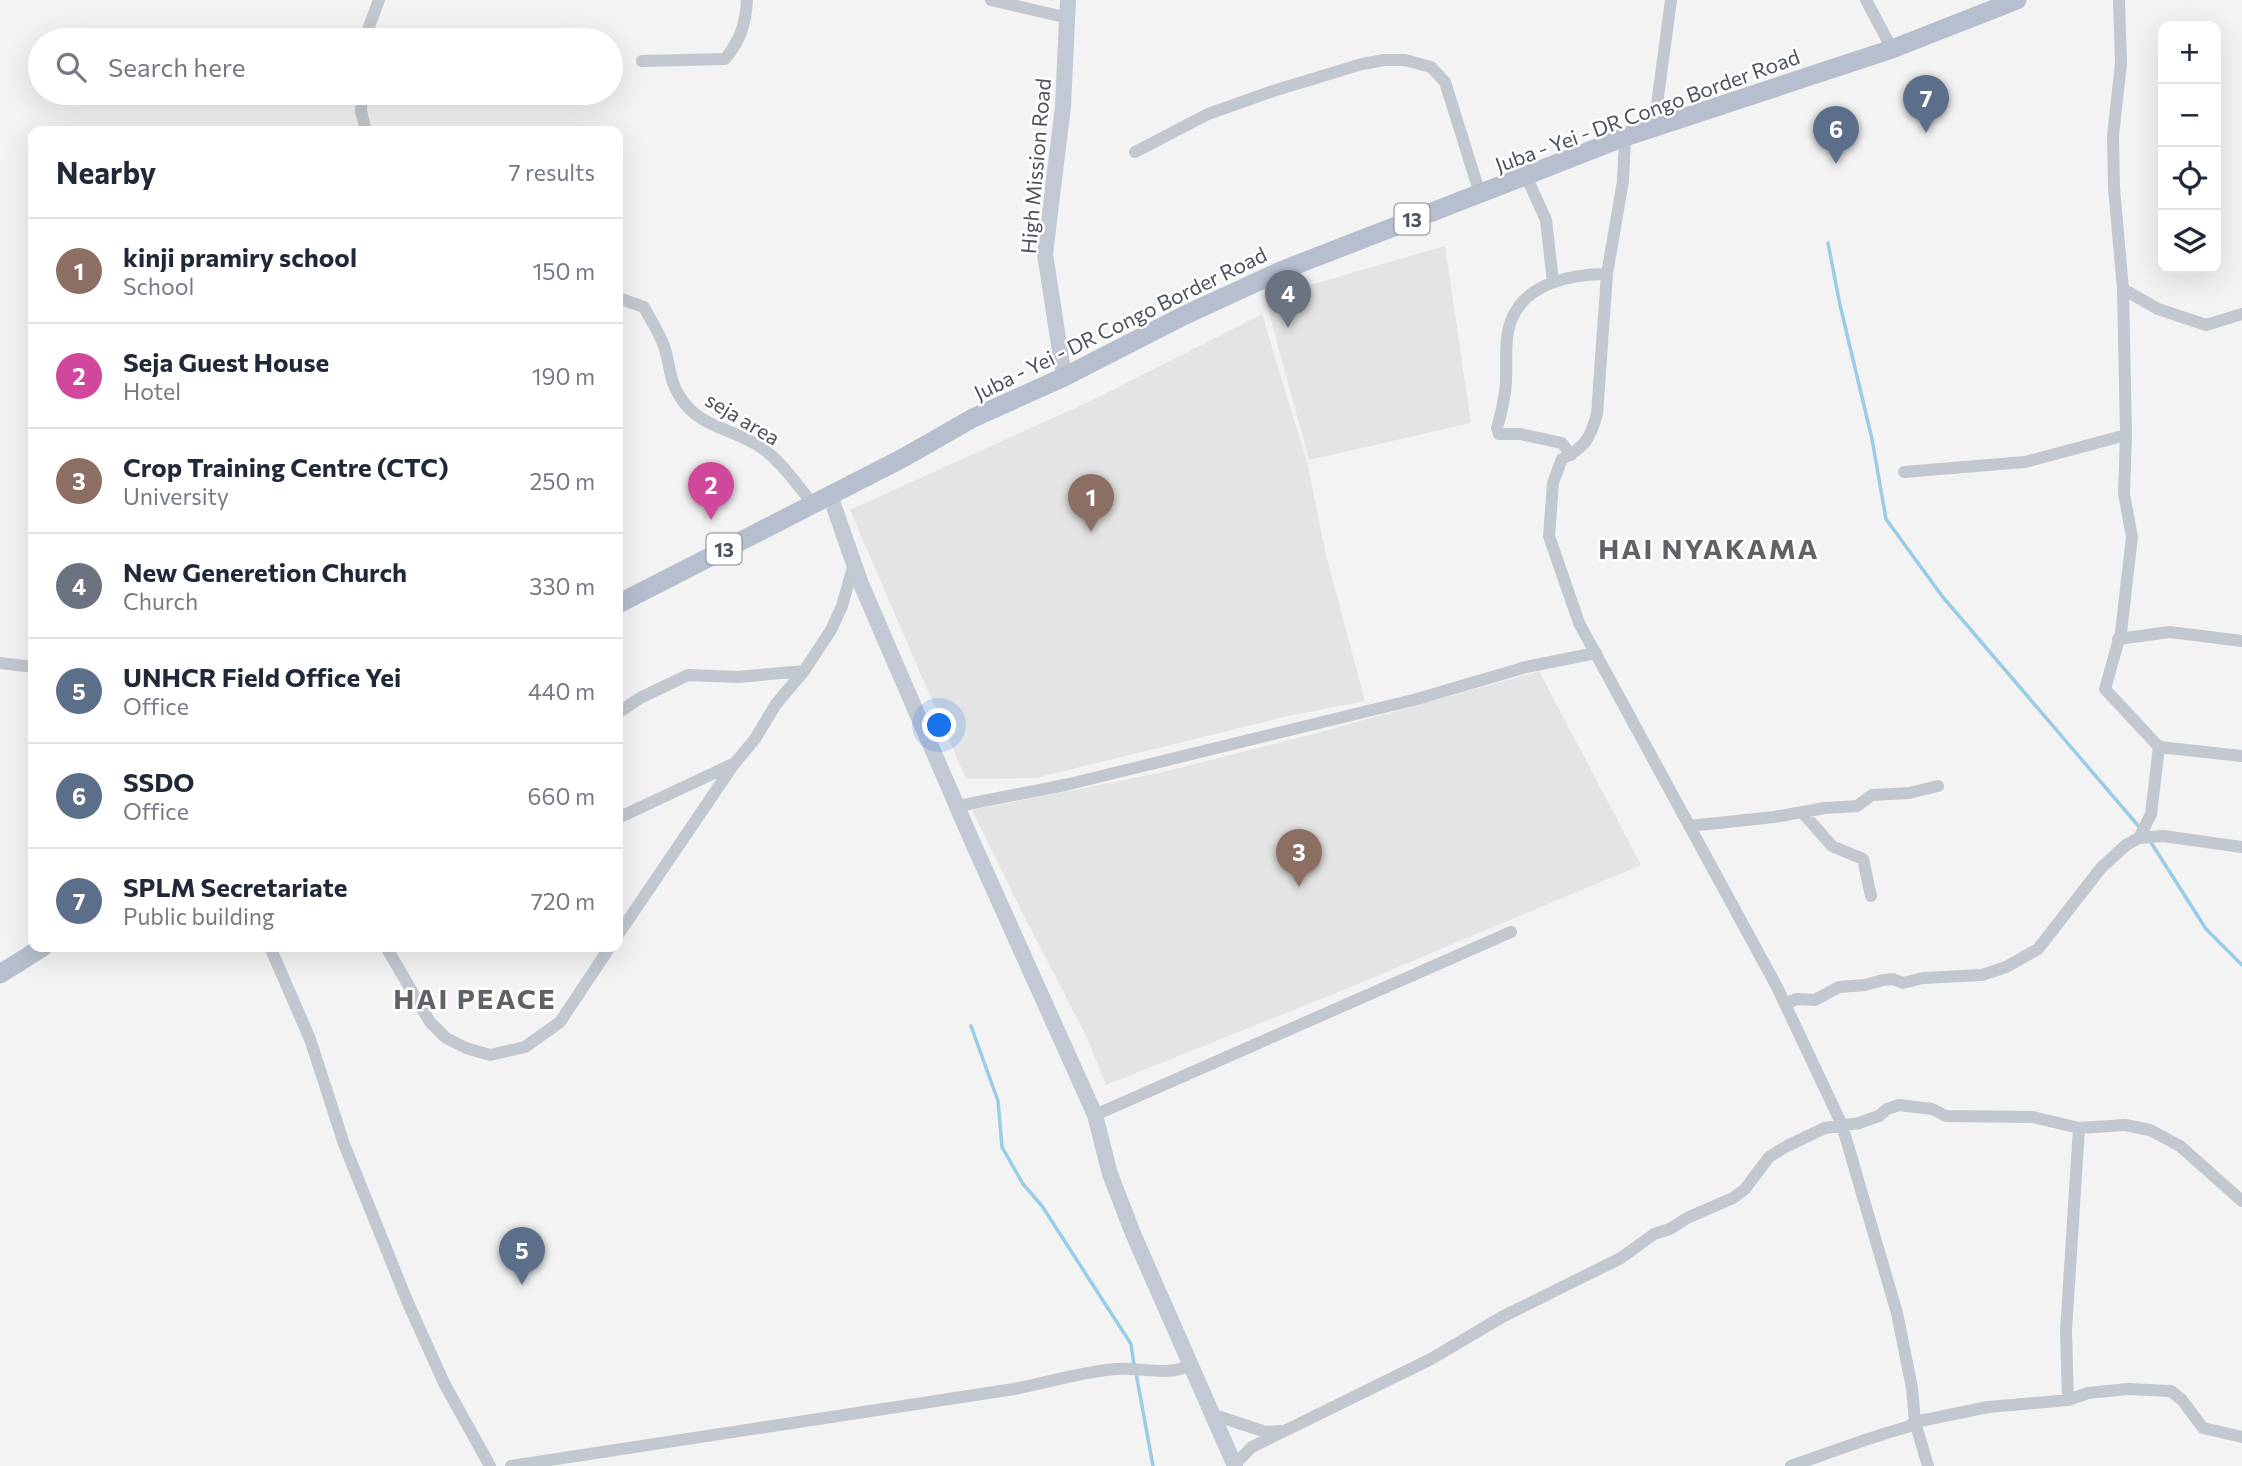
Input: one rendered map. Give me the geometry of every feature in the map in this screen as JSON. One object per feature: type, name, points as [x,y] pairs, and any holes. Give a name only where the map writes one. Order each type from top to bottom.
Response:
[{"type":"main road","name":"Juba - Yei - DR Congo Border Road","points":[[623,601],[903,458],[973,418],[1283,270],[1625,137],[1892,49],[2016,0]]},
{"type":"main road","points":[[0,974],[35,952]]},
{"type":"street","points":[[368,28],[379,0]]},
{"type":"street","points":[[642,61],[725,59],[737,45],[746,18],[747,0]]},
{"type":"street","points":[[991,0],[1068,18]]},
{"type":"street","name":"High Mission Road","points":[[1063,377],[1045,254],[1063,106],[1068,0]]},
{"type":"street","points":[[1654,127],[1671,0]]},
{"type":"street","points":[[1866,0],[1892,49]]},
{"type":"street","points":[[2119,0],[2122,63],[2113,136],[2114,188],[2123,289],[2126,435],[2124,494],[2132,537],[2121,632],[2105,689],[2159,747],[2242,756]]},
{"type":"street","points":[[1135,152],[1208,114],[1273,91],[1362,64],[1405,60],[1431,67],[1445,82],[1480,194]]},
{"type":"street","points":[[361,105],[365,126]]},
{"type":"street","points":[[1625,137],[1622,181],[1606,274],[1597,414],[1592,432],[1580,450],[1562,459],[1553,483],[1549,536],[1579,623],[1785,1005],[1842,1125],[1897,1313],[1912,1388],[1915,1422],[1928,1466]]},
{"type":"street","points":[[1526,176],[1546,220],[1553,282]]},
{"type":"street","points":[[1571,455],[1562,443],[1499,434],[1497,428],[1507,383],[1510,323],[1526,299],[1553,282],[1570,276],[1606,274]]},
{"type":"street","points":[[2123,289],[2158,309],[2206,325],[2242,314]]},
{"type":"street","name":"seja area","points":[[623,300],[644,307],[664,346],[667,368],[680,397],[692,411],[710,426],[762,447],[822,500]]},
{"type":"street","points":[[1904,472],[2025,462],[2126,435]]},
{"type":"street","points":[[822,500],[854,563],[1095,1115],[1110,1174],[1134,1236],[1235,1466],[1252,1447],[1431,1359],[1502,1317],[1616,1261],[1654,1234],[1733,1198],[1745,1189],[1769,1157],[1787,1146],[1825,1128],[1879,1116],[1887,1109],[1899,1105],[1932,1109],[1946,1116],[2033,1117],[2079,1128],[2125,1125],[2150,1130],[2180,1146],[2242,1201]]},
{"type":"street","points":[[623,928],[734,764],[755,739],[776,704],[804,670],[831,630],[842,606],[854,563]]},
{"type":"street","points":[[2118,639],[2170,632],[2242,640]]},
{"type":"street","points":[[958,806],[1075,782],[1417,699],[1526,667],[1596,653]]},
{"type":"street","points":[[0,663],[28,666]]},
{"type":"street","points":[[623,710],[640,698],[688,676],[738,677],[804,670]]},
{"type":"street","points":[[2139,838],[2151,814],[2159,747]]},
{"type":"street","points":[[623,816],[734,764]]},
{"type":"street","points":[[1689,826],[1857,806],[1872,795],[1909,793],[1938,786]]},
{"type":"street","points":[[1802,812],[1832,846],[1863,859],[1871,896]]},
{"type":"street","points":[[1785,1005],[1796,999],[1815,1000],[1839,987],[1893,979],[1903,983],[1923,978],[1982,975],[2006,967],[2038,949],[2101,868],[2126,845],[2139,838],[2163,836],[2242,847]]},
{"type":"street","points":[[1095,1115],[1511,932]]},
{"type":"street","points":[[272,952],[306,1028],[344,1144],[408,1303],[444,1383],[490,1466]]},
{"type":"street","points":[[389,952],[430,1021],[446,1038],[466,1048],[490,1055],[525,1047],[560,1022],[607,952]]},
{"type":"street","points":[[2068,1400],[2066,1331],[2079,1128]]},
{"type":"street","points":[[511,1466],[1014,1389],[1078,1374],[1120,1369],[1179,1371],[1191,1365]]},
{"type":"street","points":[[1791,1466],[1915,1422],[1988,1407],[2068,1400],[2088,1393],[2128,1389],[2171,1391],[2182,1400],[2203,1428],[2242,1437]]},
{"type":"street","points":[[1211,1414],[1266,1432],[1286,1430]]},
{"type":"shaded area","points":[[1445,246],[1471,423],[1309,460],[1265,298]]},
{"type":"shaded area","points":[[1262,314],[1308,466],[1326,555],[1365,701],[1288,716],[1036,778],[966,779],[850,510],[1097,398]]},
{"type":"shaded area","points":[[1539,671],[1641,865],[1341,991],[1106,1085],[1088,1040],[972,810],[1159,773],[1321,732]]},
{"type":"waterway","points":[[1828,243],[1872,439],[1886,519],[1942,596],[2141,829]]},
{"type":"waterway","points":[[2150,841],[2206,929],[2242,965]]},
{"type":"waterway","points":[[971,1026],[998,1101],[1002,1147],[1023,1184],[1042,1206],[1131,1344],[1134,1365]]},
{"type":"waterway","points":[[1136,1373],[1153,1466]]},
{"type":"place","name":"SPLM Secretariate","points":[[1926,133]]},
{"type":"place","name":"SSDO","points":[[1836,164]]},
{"type":"place","name":"New Generetion Church","points":[[1288,328]]},
{"type":"place","name":"Seja Guest House","points":[[711,520]]},
{"type":"place","name":"kinji pramiry school","points":[[1091,532]]},
{"type":"place","name":"Crop Training Centre (CTC)","points":[[1299,887]]},
{"type":"place","name":"UNHCR Field Office Yei","points":[[522,1285]]},
{"type":"district","name":"HAI NYAKAMA","points":[[1709,548]]},
{"type":"district","name":"HAI PEACE","points":[[475,998]]}]
